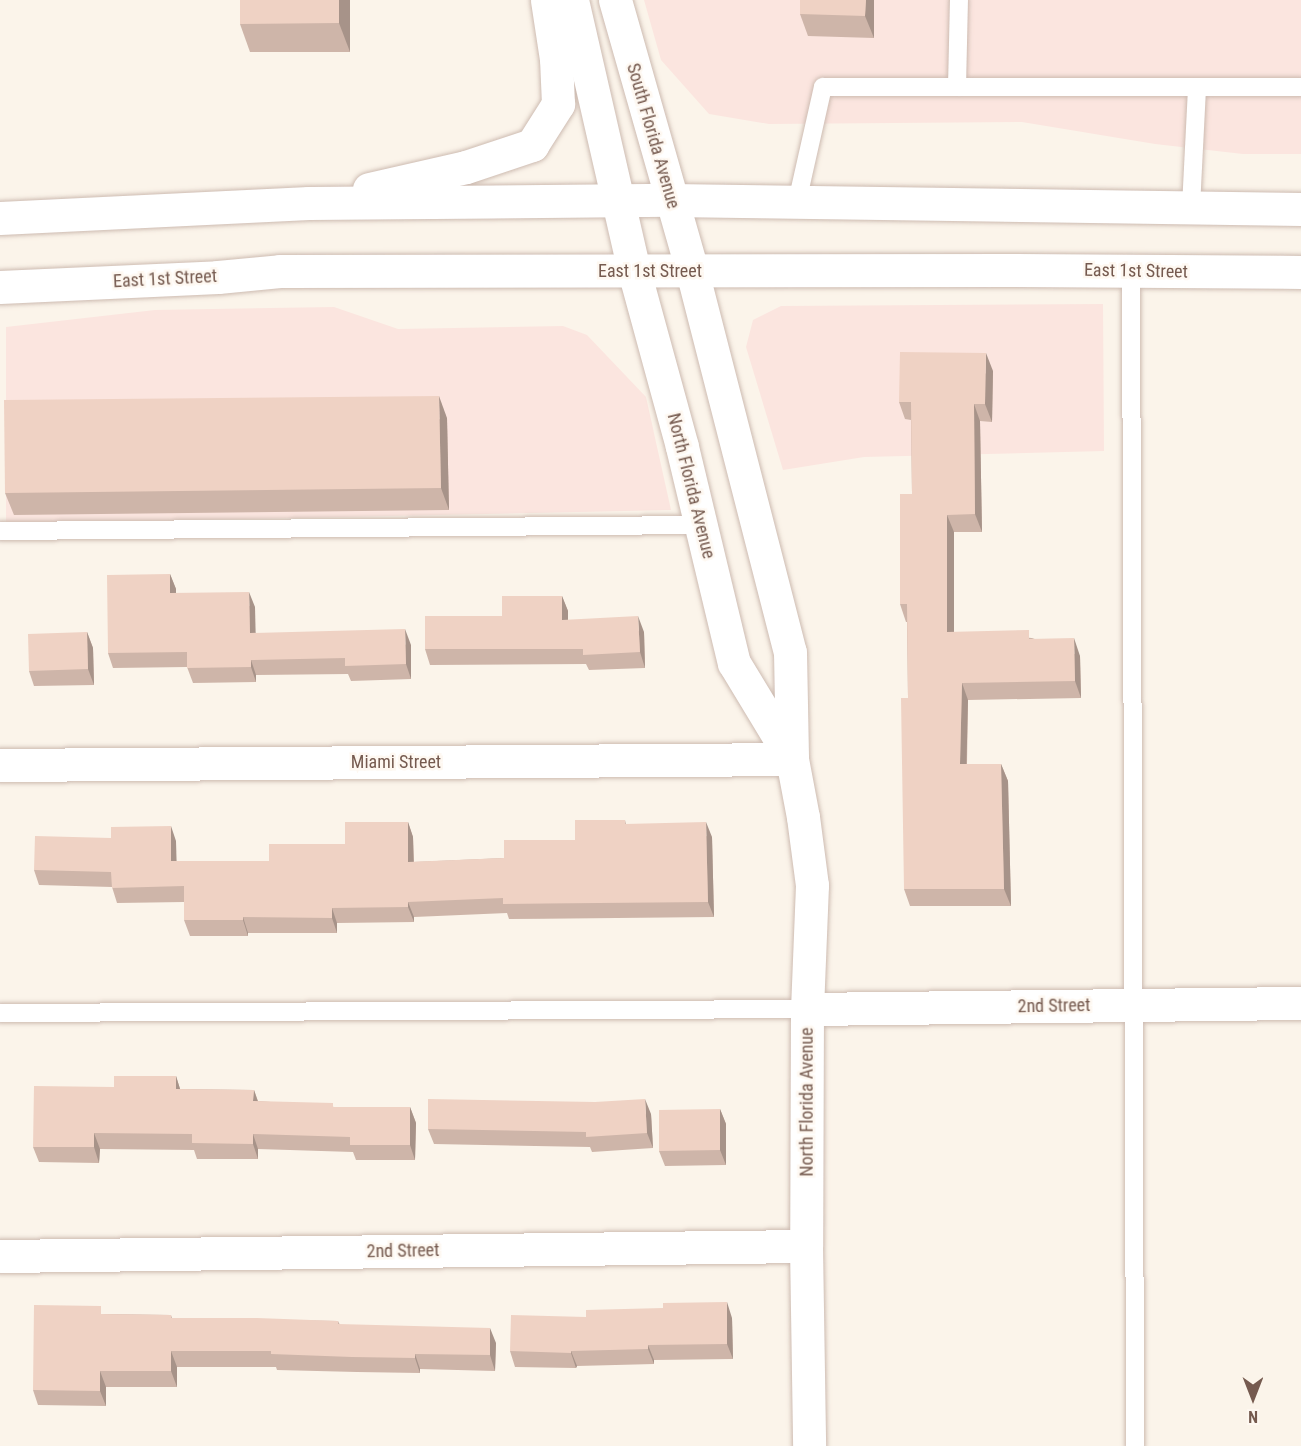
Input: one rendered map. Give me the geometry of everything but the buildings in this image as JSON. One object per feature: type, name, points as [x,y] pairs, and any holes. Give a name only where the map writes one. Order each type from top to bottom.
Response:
[{"type":"main road","points":[[309,203],[466,167],[532,145],[558,104],[556,59],[547,0]]},
{"type":"main road","points":[[572,0],[617,201]]},
{"type":"main road","name":"South Florida Avenue","points":[[615,0],[692,271]]},
{"type":"main road","points":[[0,218],[309,203],[670,200],[1301,209]]},
{"type":"main road","name":"North Florida Avenue","points":[[617,201],[734,663],[792,759]]},
{"type":"main road","name":"East 1st Street","points":[[0,287],[218,277],[280,271],[1301,272]]},
{"type":"main road","name":"North Florida Avenue","points":[[692,271],[790,651],[792,759],[812,885],[807,1009],[806,1246],[809,1446]]},
{"type":"main road","name":"Miami Street","points":[[0,765],[792,759]]},
{"type":"main road","name":"2nd Street","points":[[807,1009],[1301,1004]]},
{"type":"main road","name":"2nd Street","points":[[0,1256],[806,1246]]},
{"type":"lane","points":[[957,87],[959,0]]},
{"type":"lane","points":[[797,202],[823,87],[1301,87]]},
{"type":"lane","points":[[1191,207],[1197,87]]},
{"type":"lane","points":[[1131,271],[1134,1446]]},
{"type":"lane","points":[[0,531],[700,525]]},
{"type":"lane","points":[[0,1013],[807,1009]]},
{"type":"shaded area","points":[[644,0],[1301,0],[1301,154],[1243,154],[1155,144],[1022,122],[769,124],[709,114],[661,60]]},
{"type":"shaded area","points":[[1103,304],[1104,451],[864,457],[783,470],[746,347],[753,320],[781,306]]},
{"type":"shaded area","points":[[334,307],[398,329],[563,326],[587,335],[646,397],[671,510],[6,524],[6,327],[155,310]]}]
